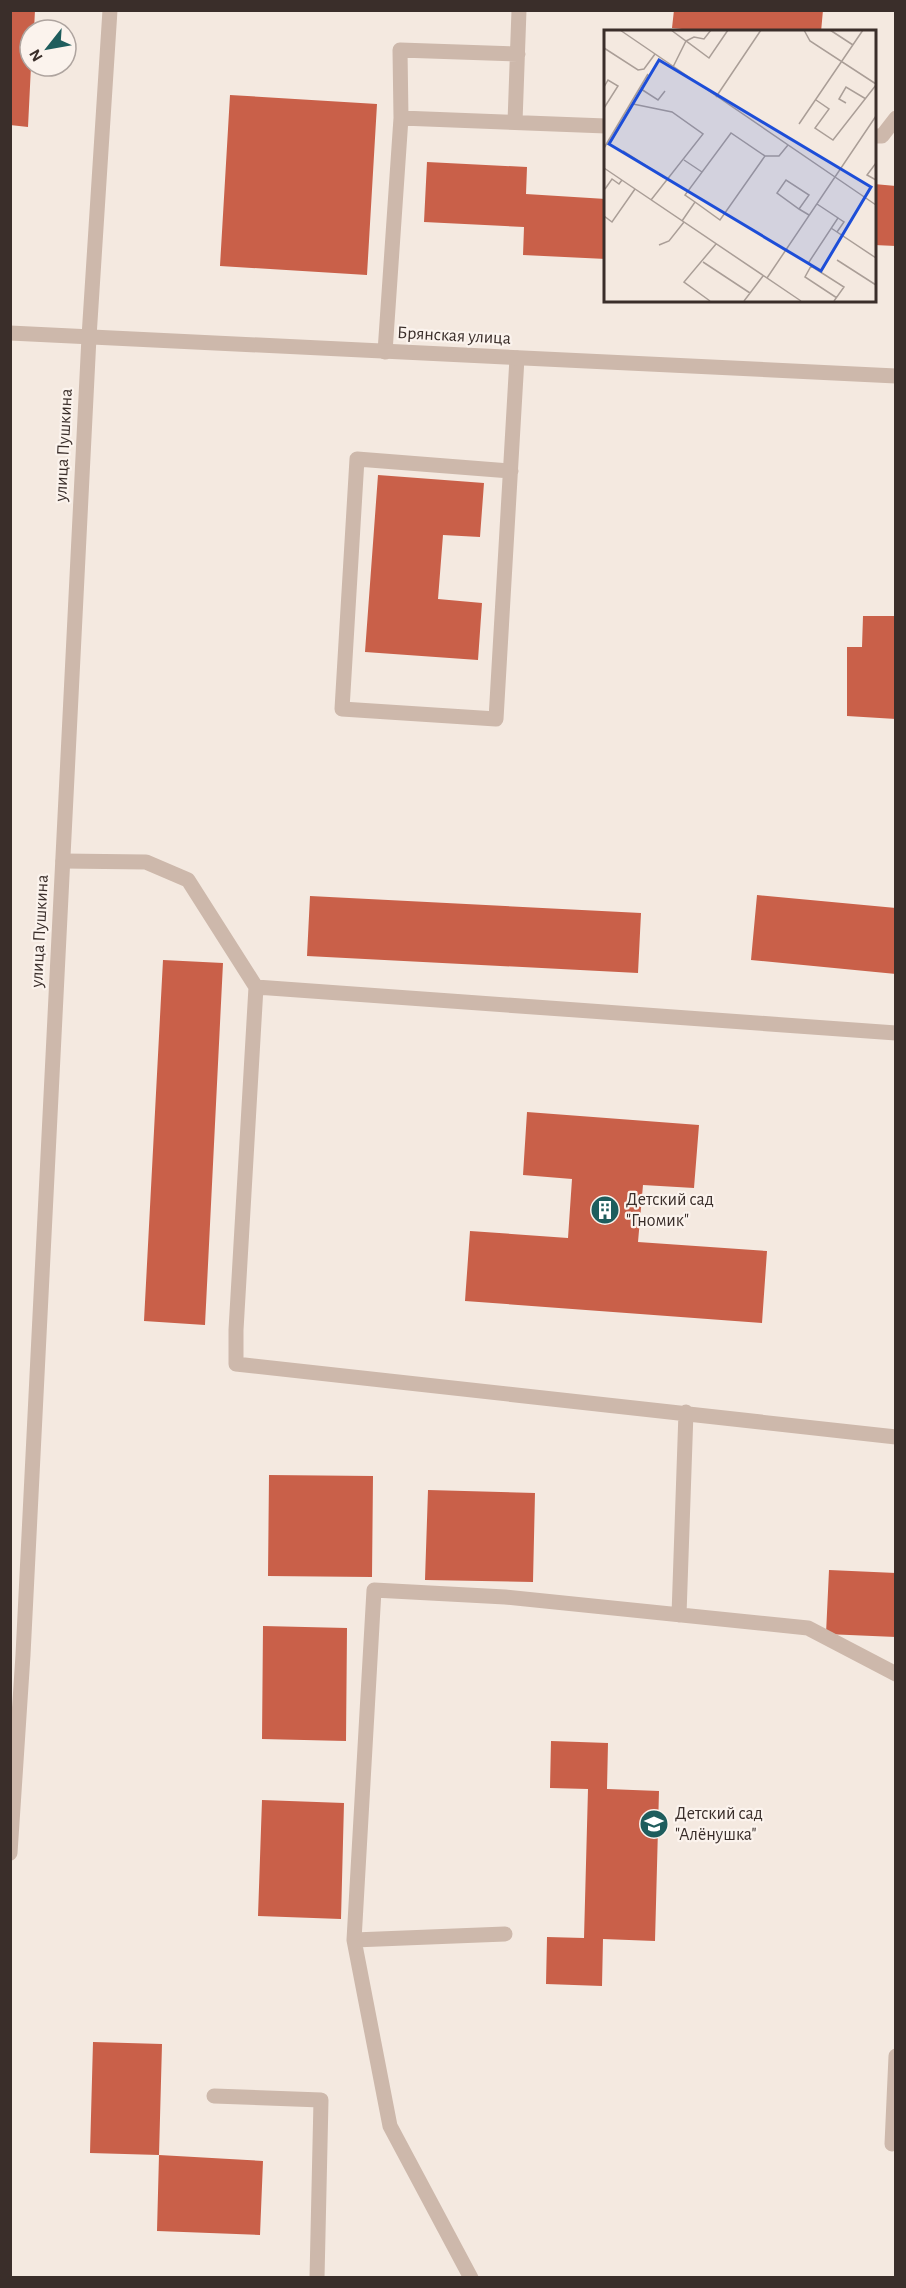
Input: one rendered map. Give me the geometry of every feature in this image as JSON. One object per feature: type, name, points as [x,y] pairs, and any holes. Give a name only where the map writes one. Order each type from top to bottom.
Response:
[{"type":"street","name":"улица Пушкина","points":[[10,1853],[17,1655],[63,861],[89,337],[110,10]]},
{"type":"street","points":[[515,122],[519,10]]},
{"type":"street","points":[[385,352],[401,118],[400,50],[518,54]]},
{"type":"street","points":[[401,118],[604,126]]},
{"type":"street","points":[[876,136],[882,136],[896,118]]},
{"type":"street","name":"Брянская улица","points":[[10,333],[896,376]]},
{"type":"street","points":[[511,471],[357,459],[342,709],[496,719],[511,471],[517,358]]},
{"type":"street","points":[[63,861],[146,862],[188,880],[256,987],[236,1330],[236,1364],[896,1437]]},
{"type":"street","points":[[256,987],[896,1033]]},
{"type":"street","points":[[679,1615],[686,1412]]},
{"type":"street","points":[[471,2277],[390,2126],[354,1940],[374,1590],[505,1597],[808,1628],[896,1674]]},
{"type":"street","points":[[354,1940],[505,1934]]},
{"type":"street","points":[[892,2144],[896,2055]]},
{"type":"street","points":[[214,2096],[321,2100],[317,2277]]},
{"type":"building","points":[[10,10],[35,10],[35,18],[18,18],[18,78],[30,78],[28,127],[10,125]]},
{"type":"building","points":[[674,10],[823,10],[821,30],[672,28]]},
{"type":"building","points":[[230,95],[377,104],[367,275],[220,266]]},
{"type":"building","points":[[427,162],[527,167],[526,194],[604,199],[604,259],[523,255],[524,227],[424,222]]},
{"type":"building","points":[[876,184],[896,186],[896,246],[876,245]]},
{"type":"building","points":[[378,475],[484,483],[480,537],[443,535],[438,599],[482,603],[478,660],[365,652]]},
{"type":"building","points":[[863,616],[896,616],[896,719],[847,716],[847,647],[862,647]]},
{"type":"building","points":[[757,895],[896,908],[896,974],[751,960]]},
{"type":"building","points":[[310,896],[641,913],[638,973],[307,956]]},
{"type":"building","points":[[163,960],[223,963],[205,1325],[144,1321]]},
{"type":"building","name":"Детский сад \"Гномик\"","points":[[527,1112],[699,1125],[694,1188],[643,1185],[638,1242],[767,1251],[762,1323],[465,1301],[470,1231],[568,1238],[572,1179],[523,1175]]},
{"type":"building","points":[[269,1475],[373,1476],[372,1577],[268,1576]]},
{"type":"building","points":[[428,1490],[535,1493],[533,1582],[425,1580]]},
{"type":"building","points":[[829,1570],[896,1573],[896,1637],[826,1634]]},
{"type":"building","points":[[263,1626],[347,1628],[346,1741],[262,1739]]},
{"type":"building","points":[[551,1741],[608,1743],[607,1789],[659,1791],[655,1941],[603,1939],[602,1986],[546,1984],[547,1937],[584,1938],[588,1789],[550,1788]]},
{"type":"building","points":[[262,1800],[344,1803],[341,1919],[258,1916]]},
{"type":"building","points":[[93,2042],[162,2044],[159,2155],[90,2153]]},
{"type":"building","points":[[159,2155],[263,2161],[260,2235],[157,2231]]},
{"type":"place","name":"Детский сад \"Гномик\"","points":[[605,1210]]},
{"type":"place","name":"Детский сад \"Алёнушка\"","points":[[654,1824]]}]
